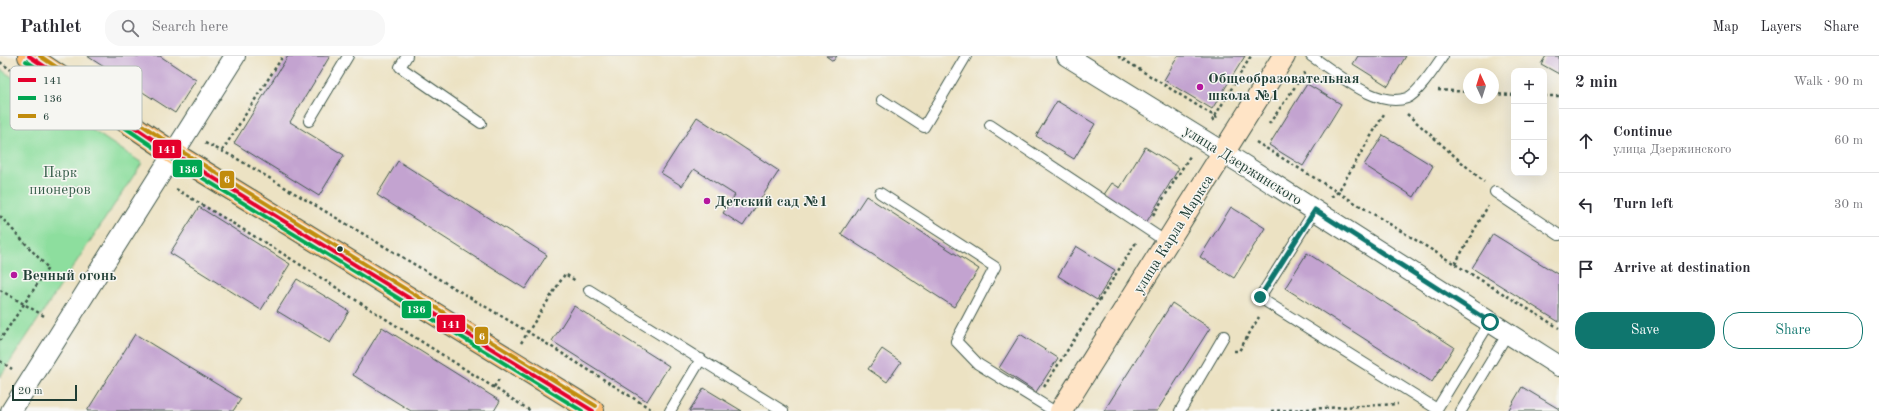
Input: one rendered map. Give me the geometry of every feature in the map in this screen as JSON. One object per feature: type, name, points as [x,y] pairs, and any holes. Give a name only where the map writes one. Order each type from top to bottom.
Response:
[{"type":"main road","points":[[29,56],[44,66]]},
{"type":"main road","name":"улица Карла Маркса","points":[[1061,411],[1284,56]]},
{"type":"main road","points":[[139,130],[173,153],[593,411]]},
{"type":"street","points":[[11,411],[235,56]]},
{"type":"street","name":"улица Дзержинского","points":[[1067,56],[1224,152],[1559,366]]},
{"type":"lane","points":[[309,121],[348,56]]},
{"type":"lane","points":[[407,56],[400,67],[481,123]]},
{"type":"lane","points":[[882,100],[924,127],[966,56]]},
{"type":"lane","points":[[1311,56],[1368,94],[1392,101],[1408,98],[1431,75],[1443,56]]},
{"type":"lane","points":[[990,124],[1168,242]]},
{"type":"lane","points":[[1495,192],[1559,235]]},
{"type":"lane","points":[[880,193],[995,267],[956,341],[978,364],[1054,411]]},
{"type":"lane","points":[[1315,210],[1260,297],[1268,303],[1437,409],[1490,322]]},
{"type":"lane","points":[[589,290],[783,411]]},
{"type":"lane","points":[[1461,411],[1508,333]]},
{"type":"lane","points":[[1180,411],[1224,336]]},
{"type":"lane","points":[[670,411],[701,359]]},
{"type":"path","points":[[222,151],[283,56]]},
{"type":"path","points":[[1118,56],[1559,328]]},
{"type":"path","points":[[1418,88],[1463,92]]},
{"type":"path","points":[[1499,94],[1511,95]]},
{"type":"path","points":[[1547,96],[1559,96]]},
{"type":"path","points":[[1315,210],[1338,192],[1392,101],[1495,192],[1455,264]]},
{"type":"path","points":[[185,133],[222,151],[528,332],[655,411]]},
{"type":"path","points":[[158,178],[277,250],[531,411]]},
{"type":"path","points":[[0,216],[48,268],[25,305],[0,340]]},
{"type":"path","points":[[494,387],[565,274],[589,290]]},
{"type":"path","points":[[0,290],[46,317]]},
{"type":"path","points":[[1216,351],[1239,351],[1268,303]]},
{"type":"path","points":[[42,324],[50,311]]},
{"type":"path","points":[[0,361],[12,368]]},
{"type":"path","points":[[8,375],[16,362]]},
{"type":"path","points":[[1271,411],[1426,402]]},
{"type":"green space","name":"Парк пионеров","points":[[0,69],[10,76],[10,130],[92,130],[142,163],[0,377]]},
{"type":"building","points":[[87,56],[160,56],[196,80],[175,113],[142,92],[142,66],[102,66]]},
{"type":"building","points":[[288,56],[330,56],[290,122],[344,155],[319,196],[234,143]]},
{"type":"building","points":[[826,56],[837,56],[833,61]]},
{"type":"building","name":"Общеобразовательная школа №1","points":[[1178,56],[1245,56],[1212,109],[1164,80]]},
{"type":"building","points":[[1358,56],[1406,56],[1388,86],[1353,64]]},
{"type":"building","points":[[1546,56],[1559,56],[1559,74],[1541,64]]},
{"type":"building","points":[[1307,84],[1341,104],[1303,166],[1269,145]]},
{"type":"building","points":[[1057,101],[1095,124],[1074,159],[1036,136]]},
{"type":"building","points":[[697,117],[779,171],[743,226],[723,213],[735,195],[694,169],[682,186],[661,173]]},
{"type":"building","points":[[1383,135],[1433,166],[1414,197],[1364,165]]},
{"type":"building","points":[[1145,147],[1179,168],[1146,223],[1103,196],[1112,183],[1120,188]]},
{"type":"building","points":[[398,161],[547,255],[525,289],[377,195]]},
{"type":"building","points":[[866,196],[979,269],[954,307],[841,234]]},
{"type":"building","points":[[199,207],[290,264],[261,310],[170,253]]},
{"type":"building","points":[[1231,207],[1265,228],[1234,278],[1200,257]]},
{"type":"building","points":[[1493,234],[1559,275],[1559,322],[1472,268]]},
{"type":"building","points":[[1076,246],[1115,270],[1097,300],[1058,276]]},
{"type":"building","points":[[1307,253],[1454,347],[1432,382],[1285,288]]},
{"type":"building","points":[[297,279],[349,311],[330,343],[277,311]]},
{"type":"building","points":[[1172,303],[1210,328],[1157,411],[1104,411]]},
{"type":"building","points":[[574,306],[669,366],[647,401],[552,341]]},
{"type":"building","points":[[382,327],[500,401],[494,411],[411,411],[353,375]]},
{"type":"building","points":[[135,334],[241,399],[233,411],[87,411]]},
{"type":"building","points":[[1020,334],[1058,358],[1036,392],[999,368]]},
{"type":"building","points":[[882,349],[901,362],[887,382],[868,369]]},
{"type":"building","points":[[1522,387],[1559,409],[1559,411],[1508,411]]},
{"type":"building","points":[[704,388],[742,411],[689,411]]},
{"type":"transit line","name":"141","points":[[29,56],[44,66]]},
{"type":"transit line","name":"6","points":[[40,56],[55,66]]},
{"type":"transit line","name":"136","points":[[26,61],[33,66]]},
{"type":"transit line","name":"6","points":[[142,125],[176,148],[596,406]]},
{"type":"transit line","name":"136","points":[[128,130],[170,158],[582,411]]},
{"type":"transit line","name":"141","points":[[139,130],[173,153],[593,411]]},
{"type":"place","name":"Общеобразовательная школа №1","points":[[1200,87]]},
{"type":"place","name":"Детский сад №1","points":[[707,201]]},
{"type":"place","name":"Вечный огонь","points":[[14,275]]},
{"type":"route","points":[[1260,297],[1315,210],[1490,322]]}]
